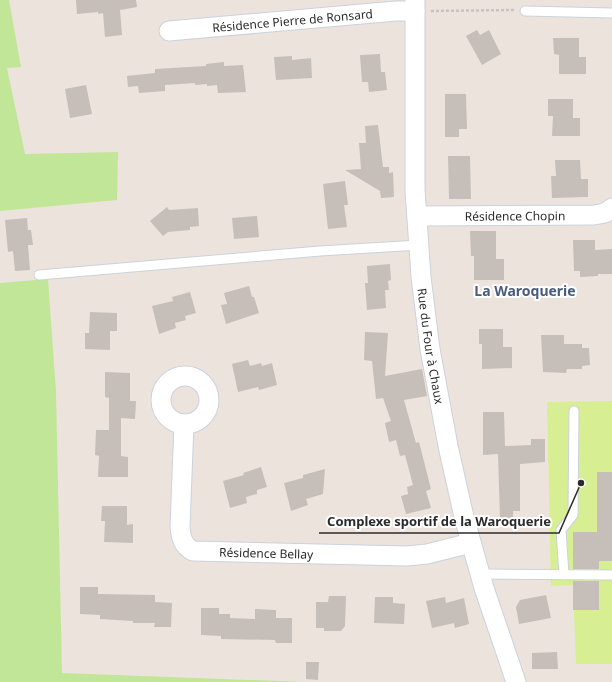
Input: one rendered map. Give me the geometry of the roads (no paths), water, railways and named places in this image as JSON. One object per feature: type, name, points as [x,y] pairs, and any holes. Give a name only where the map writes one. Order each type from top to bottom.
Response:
[{"type":"street","name":"Résidence Pierre de Ronsard","points":[[169,31],[401,11],[415,5]]},
{"type":"street","name":"Rue du Four à Chaux","points":[[415,5],[415,182],[425,312],[436,388],[453,470],[471,543],[516,682]]},
{"type":"street","name":"Résidence Chopin","points":[[417,216],[594,215],[611,209]]},
{"type":"street","name":"Résidence Bellay","points":[[184,424],[180,527],[182,540],[188,548],[193,551],[407,556],[427,554],[471,543]]},
{"type":"lane","points":[[525,11],[612,13]]},
{"type":"lane","points":[[39,275],[320,251],[419,245]]},
{"type":"lane","points":[[564,575],[561,530],[573,515],[574,411]]},
{"type":"lane","points":[[480,574],[612,575]]},
{"type":"place","name":"Complexe sportif de la Waroquerie","points":[[581,483]]},
{"type":"district","name":"La Waroquerie","points":[[525,290]]}]
